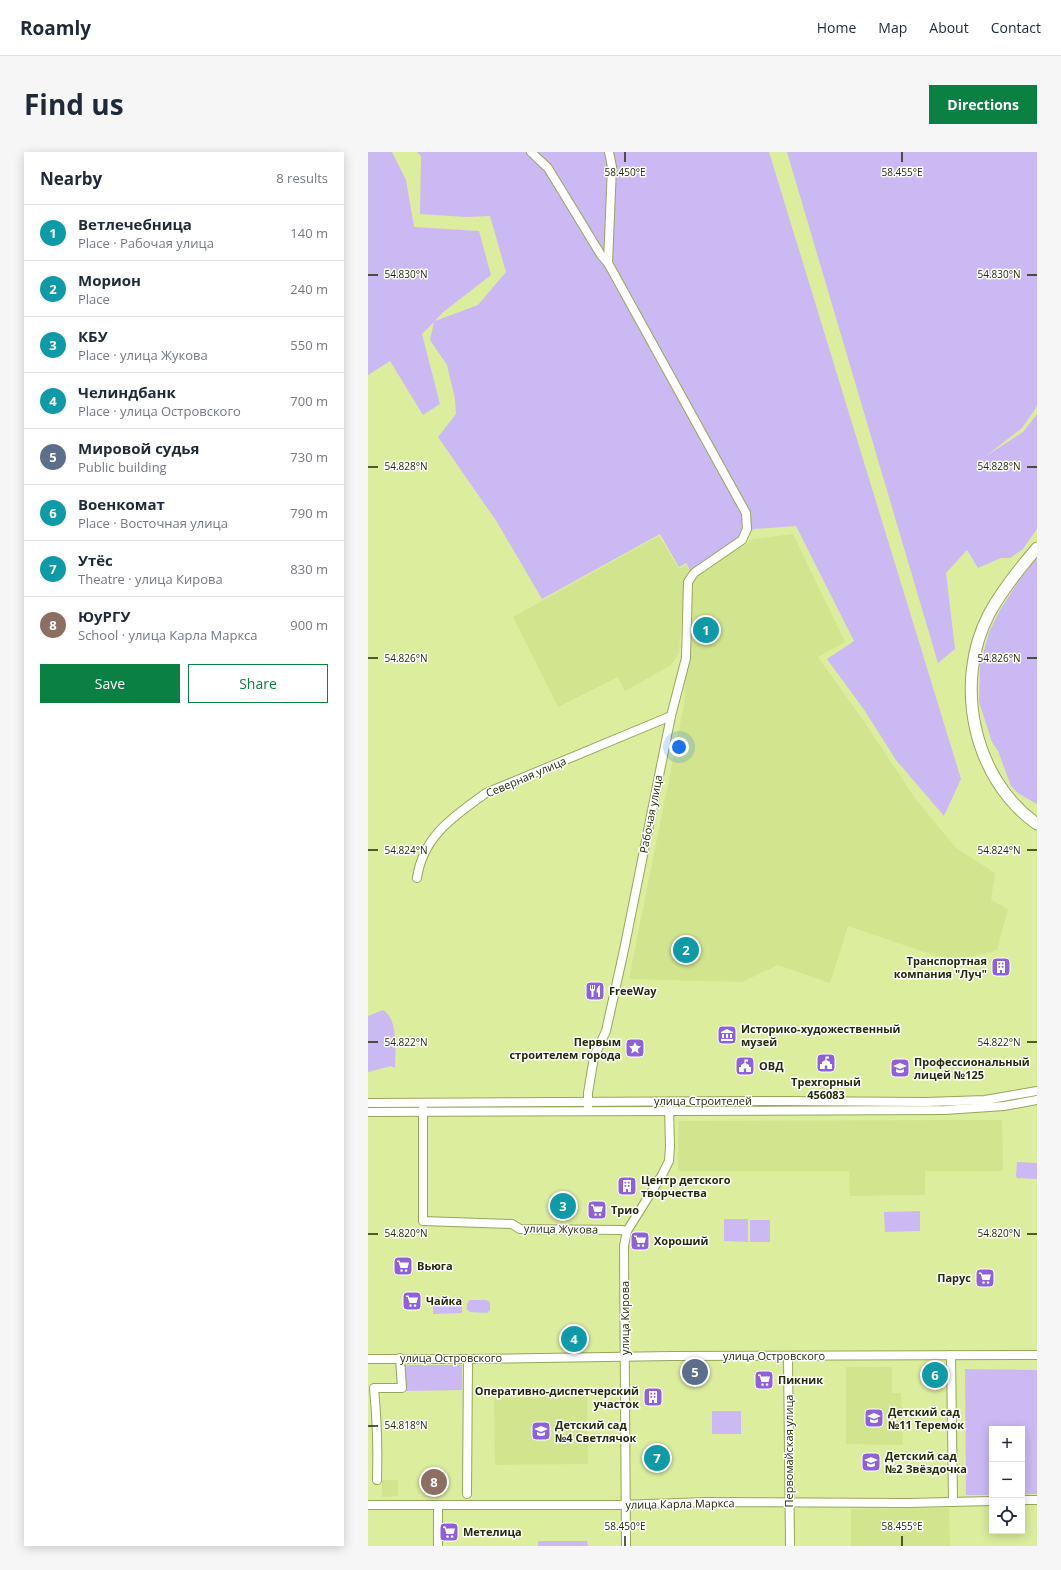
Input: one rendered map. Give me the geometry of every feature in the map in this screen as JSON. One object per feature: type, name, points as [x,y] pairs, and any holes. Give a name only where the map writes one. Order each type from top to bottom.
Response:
[{"type":"main road","points":[[1037,548],[1002,592],[988,614],[976,648],[970,696],[977,734],[992,772],[1011,800],[1037,824]]},
{"type":"street","points":[[531,152],[548,168],[600,255],[608,263]]},
{"type":"street","points":[[608,263],[612,166],[609,152]]},
{"type":"street","name":"Рабочая улица","points":[[588,1111],[588,1093],[594,1057],[606,1031],[624,950],[671,716],[686,658],[688,582],[694,573],[742,540],[748,529],[746,513],[608,263]]},
{"type":"street","name":"Северная улица","points":[[417,878],[419,866],[437,832],[460,812],[486,793],[671,716]]},
{"type":"street","name":"улица Строителей","points":[[368,1103],[926,1102],[984,1100],[1037,1091]]},
{"type":"street","name":"улица Строителей","points":[[368,1112],[945,1110],[1004,1106],[1037,1100]]},
{"type":"street","name":"улица Кирова","points":[[626,1546],[624,1246],[627,1231],[662,1175],[668,1161],[670,1147],[669,1102]]},
{"type":"street","points":[[423,1103],[423,1112]]},
{"type":"street","name":"улица Жукова","points":[[423,1112],[423,1221],[512,1224],[520,1229],[627,1231]]},
{"type":"street","points":[[951,1355],[952,1502]]},
{"type":"street","name":"улица Островского","points":[[368,1359],[1037,1355]]},
{"type":"street","name":"Первомайская улица","points":[[788,1356],[790,1546]]},
{"type":"street","points":[[376,1480],[378,1457],[374,1388],[402,1388],[400,1358]]},
{"type":"street","points":[[467,1494],[468,1359]]},
{"type":"street","points":[[1025,1500],[1037,1500]]},
{"type":"street","name":"улица Карла Маркса","points":[[368,1505],[438,1506],[707,1502],[789,1503],[989,1501]]},
{"type":"street","points":[[438,1506],[438,1546]]},
{"type":"shaded area","points":[[368,152],[392,152],[406,180],[414,227],[479,231],[491,275],[442,313],[435,321],[478,305],[506,272],[490,216],[466,217],[420,214],[421,156],[417,152],[769,152],[961,779],[944,816],[896,760],[865,711],[827,659],[854,641],[796,526],[754,529],[690,570],[686,563],[679,567],[660,534],[542,599],[497,522],[438,437],[456,414],[455,399],[447,365],[430,340],[434,322],[422,334],[440,404],[423,415],[390,361],[368,375]]},
{"type":"shaded area","points":[[787,152],[1037,152],[1037,405],[1022,428],[986,456],[1023,432],[1037,414],[1037,529],[1023,549],[1010,558],[1001,558],[978,568],[967,550],[946,573],[955,649],[938,663]]},
{"type":"shaded area","points":[[793,534],[845,642],[818,657],[865,723],[917,801],[956,848],[995,873],[991,900],[1008,909],[997,950],[954,962],[848,926],[830,983],[778,965],[742,982],[629,979],[684,704],[692,582],[699,574],[753,539]]},
{"type":"shaded area","points":[[659,536],[679,569],[686,565],[690,572],[684,583],[679,653],[671,665],[625,691],[618,677],[558,707],[513,617]]},
{"type":"shaded area","points":[[1037,557],[1037,804],[1019,794],[1011,786],[998,751],[992,742],[979,702],[980,665],[989,632],[1000,610],[1018,582]]},
{"type":"shaded area","points":[[383,1010],[388,1014],[394,1028],[395,1068],[391,1066],[368,1072],[368,1016]]},
{"type":"shaded area","points":[[1002,1120],[1003,1171],[925,1171],[925,1195],[850,1196],[849,1171],[678,1171],[678,1121]]},
{"type":"shaded area","points":[[1017,1162],[1037,1163],[1037,1179],[1017,1178]]},
{"type":"shaded area","points":[[920,1211],[920,1231],[885,1232],[884,1212]]},
{"type":"shaded area","points":[[724,1219],[748,1219],[748,1242],[724,1241]]},
{"type":"shaded area","points":[[750,1220],[770,1220],[770,1242],[750,1242]]},
{"type":"shaded area","points":[[433,1297],[462,1297],[462,1313],[433,1314]]},
{"type":"shaded area","points":[[470,1300],[486,1300],[490,1302],[490,1310],[487,1313],[470,1312],[467,1309],[467,1306]]},
{"type":"shaded area","points":[[403,1365],[462,1365],[462,1390],[405,1391]]},
{"type":"shaded area","name":"Детский сад №11 Теремок","points":[[846,1367],[892,1367],[892,1393],[901,1393],[903,1445],[846,1444]]},
{"type":"shaded area","points":[[965,1369],[1037,1370],[1037,1494],[1025,1494],[1025,1426],[989,1426],[989,1495],[966,1495]]},
{"type":"shaded area","name":"Детский сад №4 Светлячок","points":[[587,1397],[588,1464],[495,1465],[494,1398]]},
{"type":"shaded area","points":[[712,1411],[741,1411],[741,1434],[712,1434]]},
{"type":"shaded area","points":[[382,1480],[398,1480],[398,1496],[382,1497]]},
{"type":"shaded area","points":[[949,1508],[950,1546],[851,1546],[851,1509]]},
{"type":"shaded area","points":[[538,1541],[587,1541],[588,1546],[538,1546]]},
{"type":"place","name":"Ветлечебница","points":[[706,630]]},
{"type":"place","name":"Морион","points":[[686,950]]},
{"type":"place","name":"Транспортная компания \"Луч\"","points":[[1001,967]]},
{"type":"place","name":"FreeWay","points":[[595,991]]},
{"type":"place","name":"Историко-художественный музей","points":[[727,1035]]},
{"type":"place","name":"Первым строителем города","points":[[635,1048]]},
{"type":"place","name":"Трехгорный 456083","points":[[826,1063]]},
{"type":"place","name":"ОВД","points":[[745,1066]]},
{"type":"place","name":"Профессиональный лицей №125","points":[[900,1068]]},
{"type":"place","name":"Центр детского творчества","points":[[627,1186]]},
{"type":"place","name":"КБУ","points":[[563,1206]]},
{"type":"place","name":"Трио","points":[[597,1210]]},
{"type":"place","name":"Хороший","points":[[640,1241]]},
{"type":"place","name":"Вьюга","points":[[403,1266]]},
{"type":"place","name":"Парус","points":[[985,1278]]},
{"type":"place","name":"Чайка","points":[[412,1301]]},
{"type":"place","name":"Челиндбанк","points":[[574,1339]]},
{"type":"place","name":"Мировой судья","points":[[695,1372]]},
{"type":"place","name":"Военкомат","points":[[935,1375]]},
{"type":"place","name":"Пикник","points":[[764,1380]]},
{"type":"place","name":"Оперативно-диспетчерский участок","points":[[653,1397]]},
{"type":"place","name":"Детский сад №11 Теремок","points":[[874,1418]]},
{"type":"place","name":"Детский сад №4 Светлячок","points":[[541,1431]]},
{"type":"place","name":"Утёс","points":[[657,1458]]},
{"type":"place","name":"Детский сад №2 Звёздочка","points":[[871,1462]]},
{"type":"place","name":"ЮуРГУ","points":[[434,1482]]},
{"type":"place","name":"Метелица","points":[[449,1532]]}]
